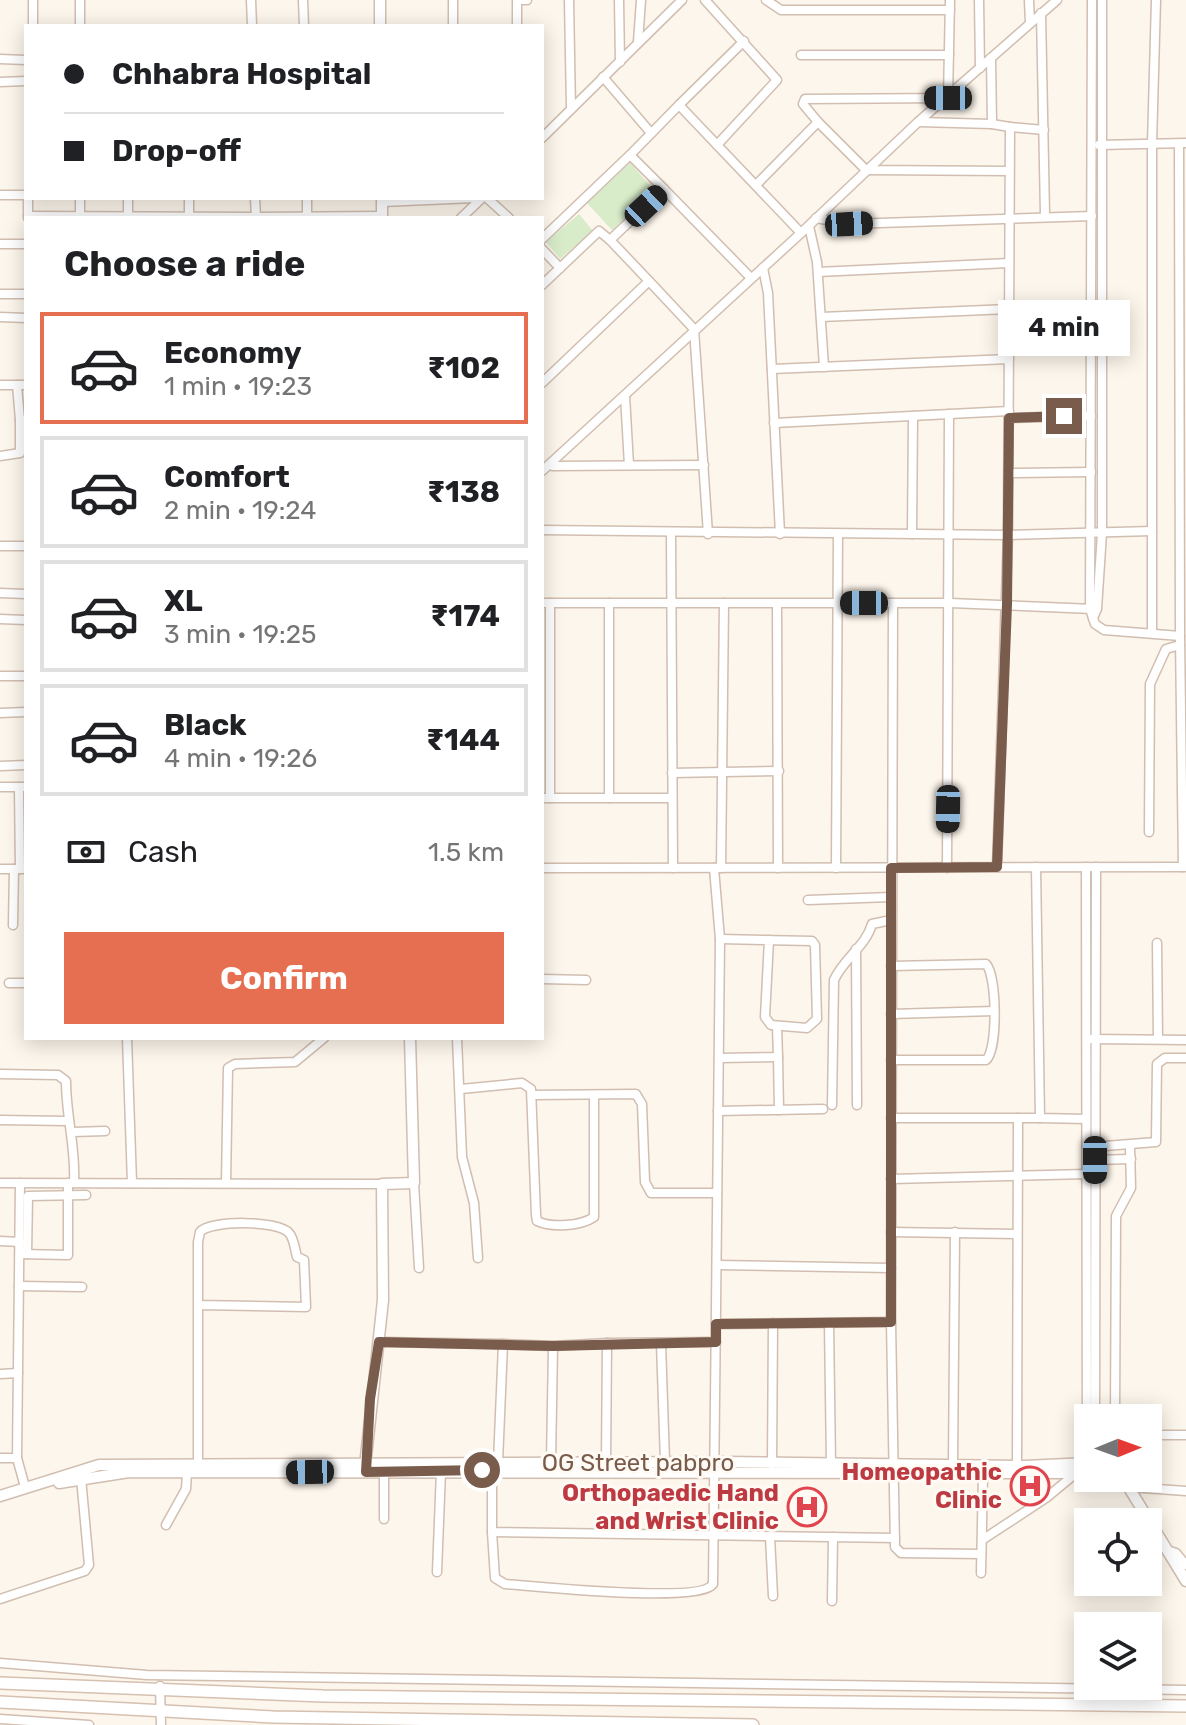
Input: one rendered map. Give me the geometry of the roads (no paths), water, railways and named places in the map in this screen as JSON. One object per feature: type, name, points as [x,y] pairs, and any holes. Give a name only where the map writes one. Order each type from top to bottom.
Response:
[{"type":"main road","points":[[0,1683],[160,1691],[1186,1706]]},
{"type":"main road","points":[[0,1702],[160,1711],[753,1725]]},
{"type":"street","points":[[33,0],[33,24]]},
{"type":"street","points":[[80,0],[80,24]]},
{"type":"street","points":[[251,0],[252,24]]},
{"type":"street","points":[[303,0],[304,24]]},
{"type":"street","points":[[380,0],[380,24]]},
{"type":"street","points":[[453,0],[453,24]]},
{"type":"street","points":[[517,24],[517,0],[527,0]]},
{"type":"street","points":[[569,0],[571,109]]},
{"type":"street","points":[[619,0],[620,63]]},
{"type":"street","points":[[638,42],[641,0]]},
{"type":"street","points":[[544,136],[682,0]]},
{"type":"street","points":[[705,0],[777,80],[717,145]]},
{"type":"street","points":[[766,0],[781,10],[950,5],[948,98]]},
{"type":"street","points":[[979,0],[980,68]]},
{"type":"street","points":[[1029,0],[1030,23]]},
{"type":"street","points":[[544,470],[552,466],[694,329],[809,226],[918,122],[1057,0]]},
{"type":"street","points":[[1092,0],[1093,612],[1098,628],[1104,630],[1152,633],[1180,640]]},
{"type":"street","points":[[1093,612],[1102,533],[1102,0]]},
{"type":"street","points":[[1152,633],[1152,144],[1156,0]]},
{"type":"street","points":[[1041,13],[1045,215]]},
{"type":"street","points":[[544,237],[744,41]]},
{"type":"street","points":[[801,55],[949,55]]},
{"type":"street","points":[[991,58],[992,124]]},
{"type":"street","points":[[0,59],[24,60]]},
{"type":"street","points":[[603,77],[651,133]]},
{"type":"street","points":[[0,82],[24,81]]},
{"type":"street","points":[[948,98],[805,99],[803,104],[866,170],[1009,171]]},
{"type":"street","points":[[679,105],[801,233]]},
{"type":"street","points":[[756,185],[818,122]]},
{"type":"street","points":[[918,122],[992,124],[1044,130]]},
{"type":"street","points":[[997,867],[1007,604],[1010,127]]},
{"type":"street","points":[[544,868],[1184,867],[1180,640],[1183,615],[1182,144],[1092,145]]},
{"type":"street","points":[[630,155],[751,278]]},
{"type":"street","points":[[610,240],[664,189]]},
{"type":"street","points":[[0,195],[24,196]]},
{"type":"street","points":[[382,200],[458,200]]},
{"type":"street","points":[[463,216],[482,200]]},
{"type":"street","points":[[486,200],[506,216]]},
{"type":"street","points":[[816,218],[849,224],[1009,216],[1092,216]]},
{"type":"street","points":[[809,226],[818,272],[824,367]]},
{"type":"street","points":[[544,283],[599,231],[694,329],[708,534]]},
{"type":"street","points":[[0,244],[24,244]]},
{"type":"street","points":[[544,251],[560,268]]},
{"type":"street","points":[[818,272],[1009,263]]},
{"type":"street","points":[[763,268],[772,369],[780,534]]},
{"type":"street","points":[[544,381],[649,281]]},
{"type":"street","points":[[0,294],[24,294]]},
{"type":"street","points":[[821,317],[1009,309]]},
{"type":"street","points":[[0,317],[24,318]]},
{"type":"street","points":[[772,369],[1009,359]]},
{"type":"street","points":[[0,385],[22,385],[23,420],[20,453],[0,456]]},
{"type":"street","points":[[625,396],[629,465]]},
{"type":"street","points":[[774,423],[949,414],[1091,416]]},
{"type":"street","points":[[947,868],[951,532],[949,414]]},
{"type":"street","points":[[912,534],[913,416]]},
{"type":"street","points":[[552,466],[704,465]]},
{"type":"street","points":[[1009,473],[1091,472]]},
{"type":"street","points":[[544,530],[671,534],[951,532],[1008,535],[1152,531]]},
{"type":"street","points":[[671,534],[673,868]]},
{"type":"street","points":[[836,868],[838,534]]},
{"type":"street","points":[[0,546],[24,546]]},
{"type":"street","points":[[0,593],[24,594]]},
{"type":"street","points":[[672,798],[546,798],[546,603],[950,603],[1007,604],[1093,612]]},
{"type":"street","points":[[609,603],[609,798]]},
{"type":"street","points":[[503,1344],[492,1532],[495,1578],[505,1584],[672,1594],[702,1593],[711,1589],[717,1265],[718,868],[724,603]]},
{"type":"street","points":[[893,603],[891,1322],[895,1547],[901,1553],[981,1554]]},
{"type":"street","points":[[777,604],[778,868]]},
{"type":"street","points":[[0,619],[24,620]]},
{"type":"street","points":[[1149,832],[1150,684],[1166,649],[1180,640]]},
{"type":"street","points":[[0,676],[24,676]]},
{"type":"street","points":[[0,713],[24,712]]},
{"type":"street","points":[[0,766],[24,765]]},
{"type":"street","points":[[672,773],[779,771]]},
{"type":"street","points":[[0,787],[22,787],[20,869],[13,925]]},
{"type":"street","points":[[1036,867],[1040,1118]]},
{"type":"street","points":[[1086,867],[1091,1039],[1086,1119],[1091,1147]]},
{"type":"street","points":[[1095,1404],[1091,1039],[1096,867]]},
{"type":"street","points":[[0,869],[20,869]]},
{"type":"street","points":[[808,900],[891,897]]},
{"type":"street","points":[[718,1111],[828,1107],[834,980],[842,962],[869,937],[874,922],[891,920]]},
{"type":"street","points":[[720,939],[805,939],[815,945],[817,1019],[807,1028],[777,1027],[765,1017],[769,940]]},
{"type":"street","points":[[1157,943],[1158,1039]]},
{"type":"street","points":[[856,949],[857,1105]]},
{"type":"street","points":[[891,966],[986,964],[991,970],[994,1011],[993,1053],[986,1060],[891,1060]]},
{"type":"street","points":[[544,979],[586,980]]},
{"type":"street","points":[[9,983],[24,983]]},
{"type":"street","points":[[891,1014],[994,1011]]},
{"type":"street","points":[[777,1027],[779,1110]]},
{"type":"street","points":[[1091,1039],[1186,1040]]},
{"type":"street","points":[[127,1040],[132,1183]]},
{"type":"street","points":[[226,1183],[228,1068],[235,1064],[295,1062],[322,1040]]},
{"type":"street","points":[[410,1040],[419,1268]]},
{"type":"street","points":[[457,1040],[462,1157],[474,1203],[478,1258]]},
{"type":"street","points":[[719,1058],[778,1057]]},
{"type":"street","points":[[1091,1147],[1130,1147],[1156,1142],[1157,1064],[1165,1058],[1186,1058]]},
{"type":"street","points":[[0,1074],[62,1076],[66,1081],[67,1121],[73,1132],[71,1183],[67,1195],[68,1255],[23,1254]]},
{"type":"street","points":[[461,1089],[522,1083],[528,1086],[533,1095],[536,1215],[537,1221],[549,1225],[582,1223],[594,1217],[594,1095]]},
{"type":"street","points":[[533,1095],[640,1096],[645,1182],[651,1193],[717,1193]]},
{"type":"street","points":[[891,1118],[1086,1119]]},
{"type":"street","points":[[1017,1466],[1018,1118]]},
{"type":"street","points":[[0,1120],[67,1121]]},
{"type":"street","points":[[73,1132],[105,1131]]},
{"type":"street","points":[[1115,1404],[1116,1216],[1129,1194],[1130,1147]]},
{"type":"street","points":[[1091,1160],[1131,1159]]},
{"type":"street","points":[[1088,1404],[1087,1174],[1091,1160]]},
{"type":"street","points":[[891,1179],[1087,1174]]},
{"type":"street","points":[[0,1183],[414,1183]]},
{"type":"street","points":[[20,1183],[20,1242],[23,1254]]},
{"type":"street","points":[[365,1468],[384,1271],[382,1184]]},
{"type":"street","points":[[25,1487],[17,1458],[19,1286],[28,1196],[86,1195]]},
{"type":"street","points":[[166,1525],[194,1470],[198,1242],[205,1226],[275,1225],[291,1234],[297,1257],[304,1260],[306,1307],[198,1305]]},
{"type":"street","points":[[891,1232],[1017,1234]]},
{"type":"street","points":[[953,1463],[955,1232]]},
{"type":"street","points":[[0,1241],[20,1242]]},
{"type":"street","points":[[717,1265],[891,1268]]},
{"type":"street","points":[[19,1286],[82,1287]]},
{"type":"street","points":[[716,1324],[891,1322]]},
{"type":"street","points":[[772,1464],[773,1323]]},
{"type":"street","points":[[829,1323],[831,1464]]},
{"type":"street","points":[[379,1342],[553,1346],[716,1342]]},
{"type":"street","points":[[606,1463],[607,1343]]},
{"type":"street","points":[[661,1343],[665,1462]]},
{"type":"street","points":[[551,1462],[553,1346]]},
{"type":"street","points":[[0,1374],[18,1373]]},
{"type":"street","points":[[1162,1435],[1186,1435]]},
{"type":"street","points":[[0,1458],[17,1458]]},
{"type":"street","name":"OG Street pabpro","points":[[365,1468],[384,1472],[441,1471],[551,1462],[665,1462],[714,1468],[831,1464],[983,1475],[1074,1474]]},
{"type":"street","name":"OG Street pabpro","points":[[0,1502],[81,1478],[129,1472],[495,1466],[895,1468],[953,1463],[1017,1466],[1074,1464]]},
{"type":"street","name":"OG Street pabpro","points":[[0,1494],[99,1465],[194,1470]]},
{"type":"street","points":[[437,1572],[441,1471]]},
{"type":"street","points":[[384,1472],[384,1519]]},
{"type":"street","points":[[981,1573],[983,1475]]},
{"type":"street","points":[[982,1540],[1046,1498],[1074,1475]]},
{"type":"street","points":[[0,1599],[85,1571],[89,1565],[81,1478]]},
{"type":"street","points":[[1162,1487],[1186,1491]]},
{"type":"street","points":[[1132,1492],[1186,1581]]},
{"type":"street","points":[[492,1532],[712,1538],[895,1538]]},
{"type":"street","points":[[770,1537],[773,1596]]},
{"type":"street","points":[[832,1601],[833,1537]]},
{"type":"street","points":[[1167,1550],[1176,1553],[1186,1565]]},
{"type":"street","points":[[0,1663],[160,1676],[1186,1690]]},
{"type":"street","points":[[160,1676],[161,1725]]},
{"type":"street","points":[[0,1719],[89,1725]]},
{"type":"place","name":"Homeopathic Clinic","points":[[1030,1486]]},
{"type":"place","name":"Orthopaedic Hand and Wrist Clinic","points":[[807,1507]]}]
